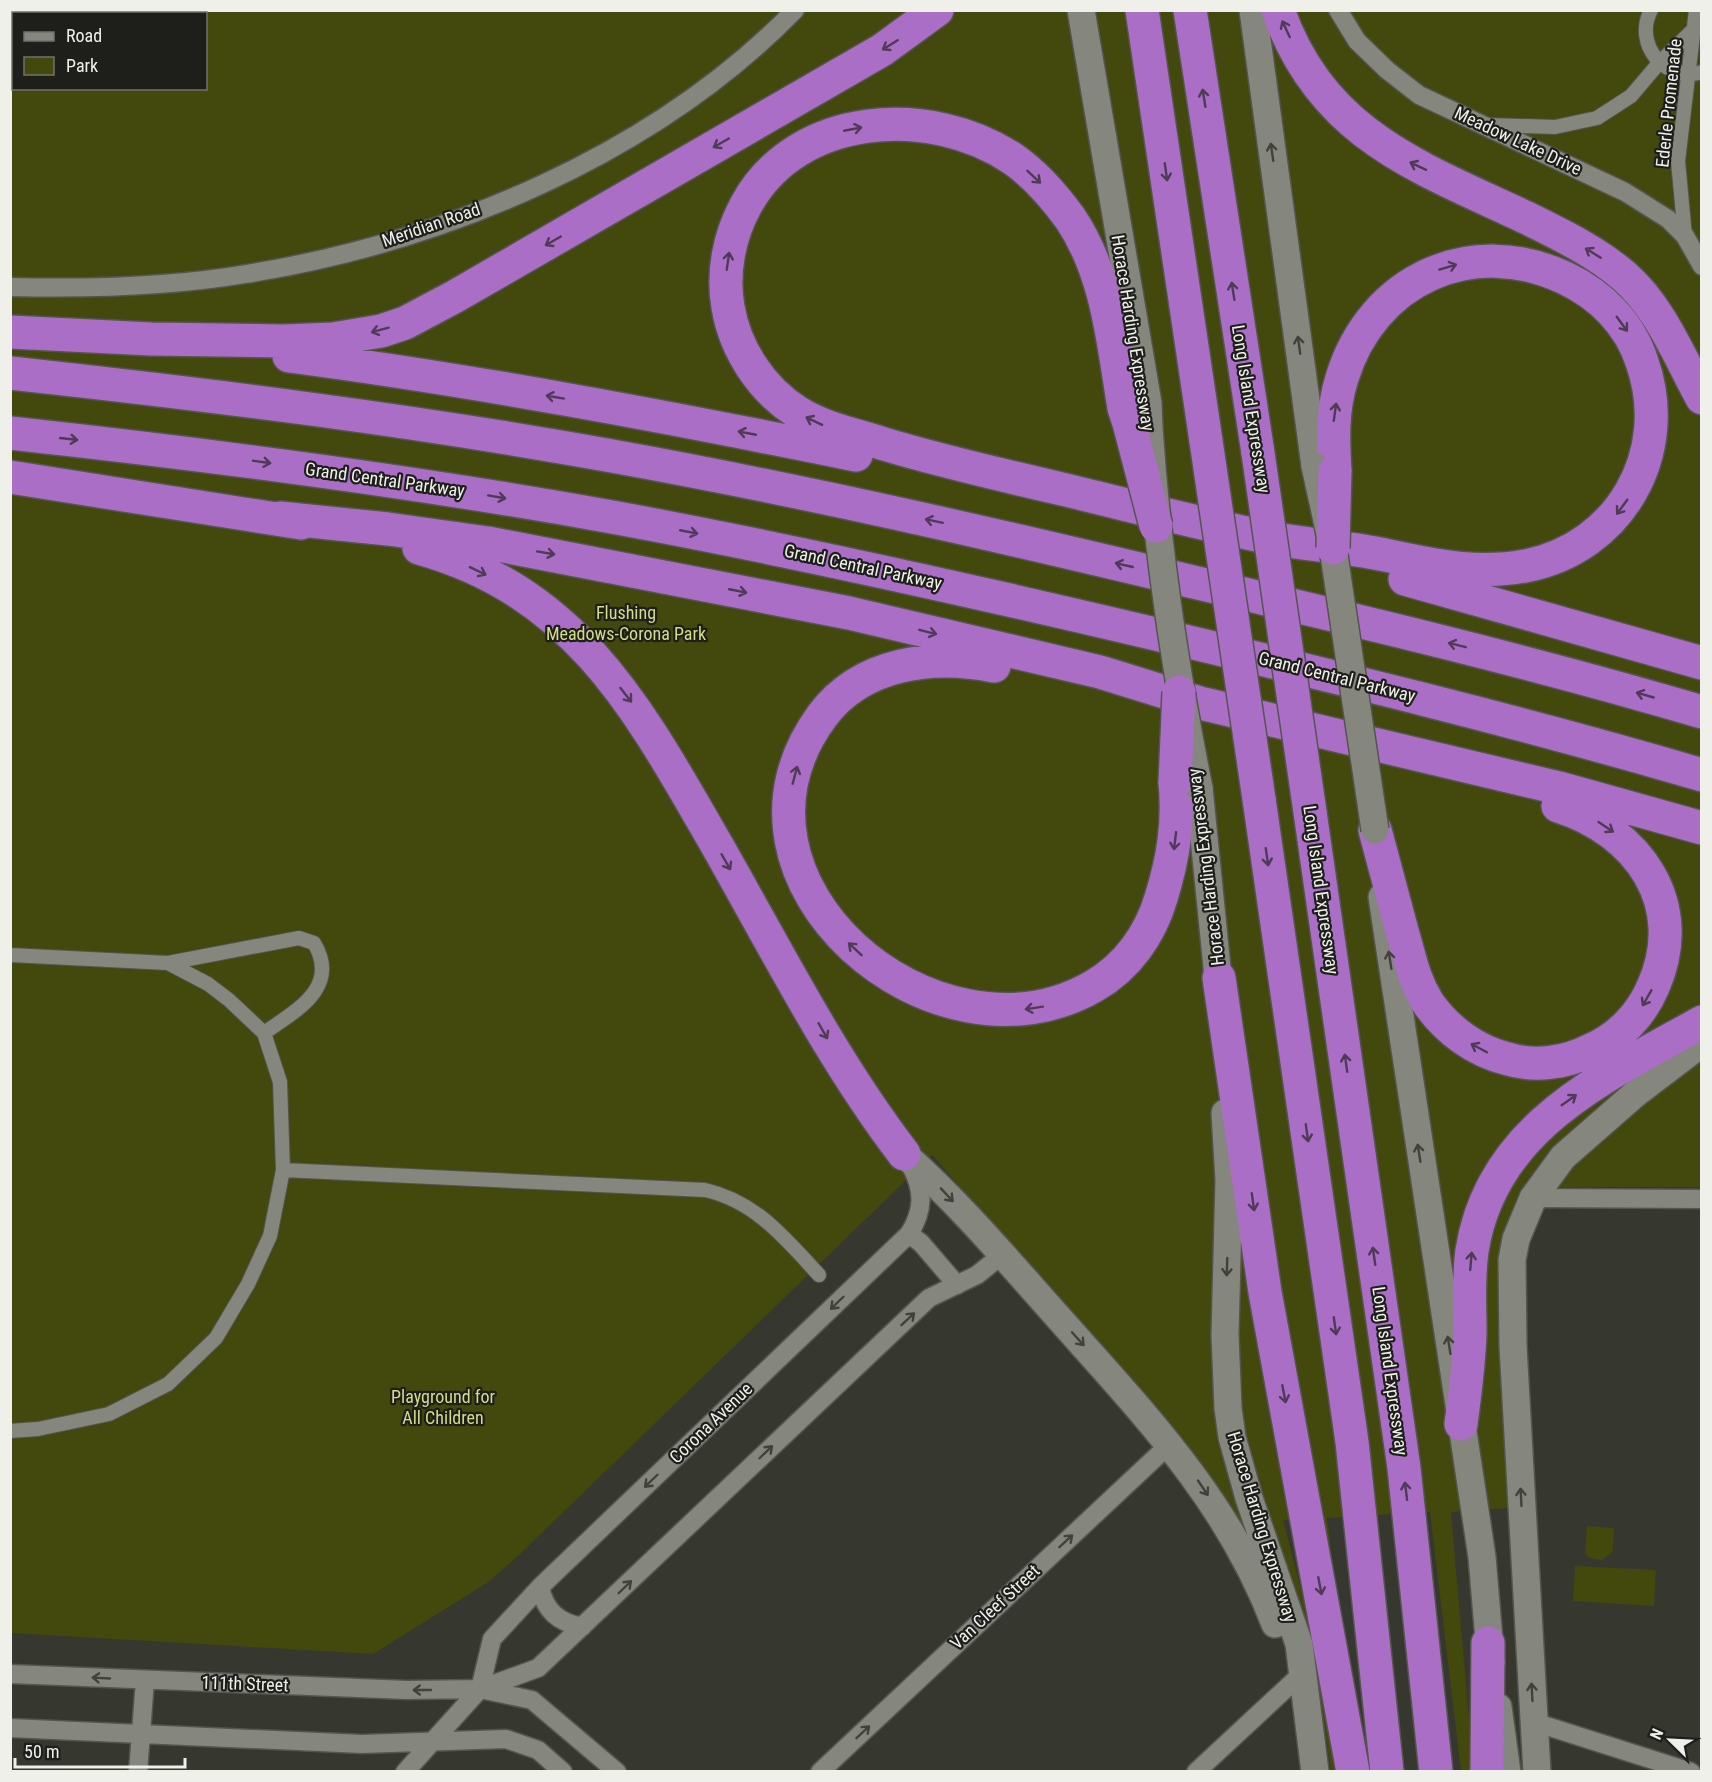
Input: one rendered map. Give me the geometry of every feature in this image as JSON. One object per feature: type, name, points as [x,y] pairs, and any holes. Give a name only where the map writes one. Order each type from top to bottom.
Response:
[{"type":"highway","points":[[10,332],[151,339],[310,341],[356,336],[405,323],[882,50],[937,10]]},
{"type":"highway","points":[[1142,10],[1352,1442],[1387,1772]]},
{"type":"highway","name":"Long Island Expressway","points":[[1190,10],[1258,453],[1404,1468],[1436,1772]]},
{"type":"highway","points":[[1278,10],[1287,33],[1318,83],[1343,114],[1373,140],[1408,162],[1575,242],[1626,278],[1650,305],[1701,398]]},
{"type":"highway","points":[[1156,526],[1139,425],[1124,408],[1107,308],[1093,262],[1069,217],[1033,175],[1012,159],[989,146],[942,130],[917,125],[887,124],[836,132],[797,150],[778,164],[755,190],[737,221],[726,267],[728,309],[735,332],[756,374],[788,406],[804,416],[839,431],[950,463],[1278,539],[1371,552],[1426,565],[1469,570],[1520,567],[1564,555],[1582,546],[1613,518],[1635,484],[1645,456],[1650,427],[1651,405],[1644,366],[1633,340],[1617,316],[1589,291],[1574,282],[1540,267],[1500,260],[1458,264],[1439,270],[1402,290],[1373,319],[1350,356],[1339,389],[1325,468],[1333,548]]},
{"type":"highway","points":[[151,339],[391,369],[637,411],[856,455],[950,463]]},
{"type":"highway","points":[[10,373],[389,420],[611,456],[782,489],[993,534],[1299,606],[1532,664],[1701,712]]},
{"type":"highway","name":"Grand Central Parkway","points":[[10,433],[379,478],[572,510],[753,544],[984,593],[1329,675],[1514,722],[1701,775]]},
{"type":"highway","points":[[10,477],[280,518],[388,529],[488,543],[735,590],[912,627],[1101,672],[1190,698],[1394,751],[1559,788],[1701,828]]},
{"type":"highway","points":[[280,518],[414,547],[459,561],[529,599],[584,645],[630,699],[657,740],[852,1080],[904,1154]]},
{"type":"highway","points":[[1278,539],[1366,569],[1701,663]]},
{"type":"highway","points":[[937,661],[979,663],[1093,691],[1190,698],[1187,785],[1178,814],[1172,862],[1156,913],[1146,934],[1119,968],[1101,982],[1062,1002],[1020,1011],[974,1006],[934,997],[911,987],[873,964],[836,930],[808,892],[799,873],[788,824],[794,776],[812,731],[825,713],[857,684],[896,667],[937,661]]},
{"type":"highway","points":[[1375,830],[1412,972],[1430,1005],[1443,1021],[1477,1048],[1517,1062],[1559,1061],[1579,1056],[1600,1046],[1620,1032],[1636,1016],[1649,996],[1665,955],[1664,914],[1651,877],[1628,845],[1613,832],[1580,813],[1394,751]]},
{"type":"highway","points":[[1219,978],[1265,1292],[1353,1772]]},
{"type":"highway","points":[[1461,1424],[1468,1370],[1472,1251],[1477,1227],[1493,1186],[1523,1143],[1556,1109],[1599,1081],[1701,1022]]},
{"type":"highway","points":[[1487,1772],[1488,1643]]},
{"type":"main road","name":"Horace Harding Expressway","points":[[1081,10],[1148,403],[1139,425]]},
{"type":"main road","points":[[1253,10],[1325,468]]},
{"type":"main road","points":[[1156,526],[1190,698]]},
{"type":"main road","points":[[1333,548],[1375,830],[1386,938],[1482,1557],[1488,1643],[1507,1772]]},
{"type":"main road","name":"Horace Harding Expressway","points":[[1187,785],[1219,978],[1229,1180],[1225,1335],[1228,1408],[1232,1437],[1249,1498],[1299,1644],[1311,1721],[1315,1772]]},
{"type":"main road","points":[[1537,1772],[1511,1307],[1514,1250],[1533,1198],[1551,1171],[1580,1140],[1701,1043]]},
{"type":"main road","name":"Horace Harding Expressway","points":[[904,1154],[932,1179],[1003,1254],[1171,1443],[1211,1499],[1252,1570],[1311,1721]]},
{"type":"street","name":"Meridian Road","points":[[10,287],[118,287],[245,274],[331,257],[441,224],[538,185],[662,118],[727,72],[795,10]]},
{"type":"street","name":"Meadow Lake Drive","points":[[1338,10],[1357,41],[1387,70],[1419,95],[1625,192],[1668,219],[1685,236],[1701,266]]},
{"type":"street","points":[[1651,10],[1645,33],[1651,52],[1659,63],[1670,70],[1695,73]]},
{"type":"street","name":"Ederle Promenade","points":[[1685,236],[1678,161],[1695,73],[1696,10]]},
{"type":"street","points":[[1485,125],[1555,127],[1597,118],[1631,96],[1659,63],[1695,28]]},
{"type":"street","points":[[10,955],[168,963],[299,938],[314,943],[321,969],[317,992],[310,1000],[264,1032]]},
{"type":"street","points":[[10,1431],[38,1429],[109,1414],[168,1384],[216,1338],[248,1284],[270,1236],[283,1170],[280,1082],[264,1032],[208,984],[168,963]]},
{"type":"street","name":"Corona Avenue","points":[[480,1689],[492,1639],[540,1587],[909,1234],[921,1210],[921,1194],[915,1173],[904,1154]]},
{"type":"street","points":[[283,1170],[705,1190],[729,1195],[756,1210],[819,1275]]},
{"type":"street","points":[[1533,1198],[1701,1199]]},
{"type":"street","points":[[909,1234],[921,1243],[957,1285]]},
{"type":"street","name":"Corona Avenue","points":[[405,1772],[480,1689],[538,1668],[930,1298],[977,1275],[1003,1254]]},
{"type":"street","name":"Van Cleef Street","points":[[820,1772],[1171,1443]]},
{"type":"street","points":[[540,1587],[543,1600],[555,1617],[582,1627]]},
{"type":"street","name":"111th Street","points":[[10,1674],[407,1690],[480,1689]]},
{"type":"street","points":[[138,1772],[145,1680]]},
{"type":"street","points":[[1196,1772],[1295,1680]]},
{"type":"street","points":[[480,1689],[532,1700],[617,1772]]},
{"type":"street","points":[[1534,1722],[1691,1772]]},
{"type":"street","points":[[10,1728],[362,1744],[506,1739],[538,1750],[562,1772]]},
{"type":"green space","name":"Flushing Meadows-Corona Park","points":[[11,11],[1701,11],[1701,1187],[1537,1187],[1513,1346],[1522,1507],[1451,1512],[1469,1719],[1469,1771],[1461,1771],[1430,1512],[1327,1518],[1335,1584],[1317,1518],[1283,1520],[1305,1604],[1339,1771],[1331,1771],[1319,1690],[1265,1521],[1234,1523],[1202,1464],[932,1155],[518,1556],[487,1583],[373,1654],[11,1633]]},
{"type":"green space","points":[[1587,1526],[1614,1528],[1613,1551],[1603,1560],[1589,1558],[1585,1553]]},
{"type":"green space","points":[[1575,1566],[1656,1570],[1654,1606],[1573,1601]]},
{"type":"park label","name":"Playground for All Children","points":[[443,1407]]}]
